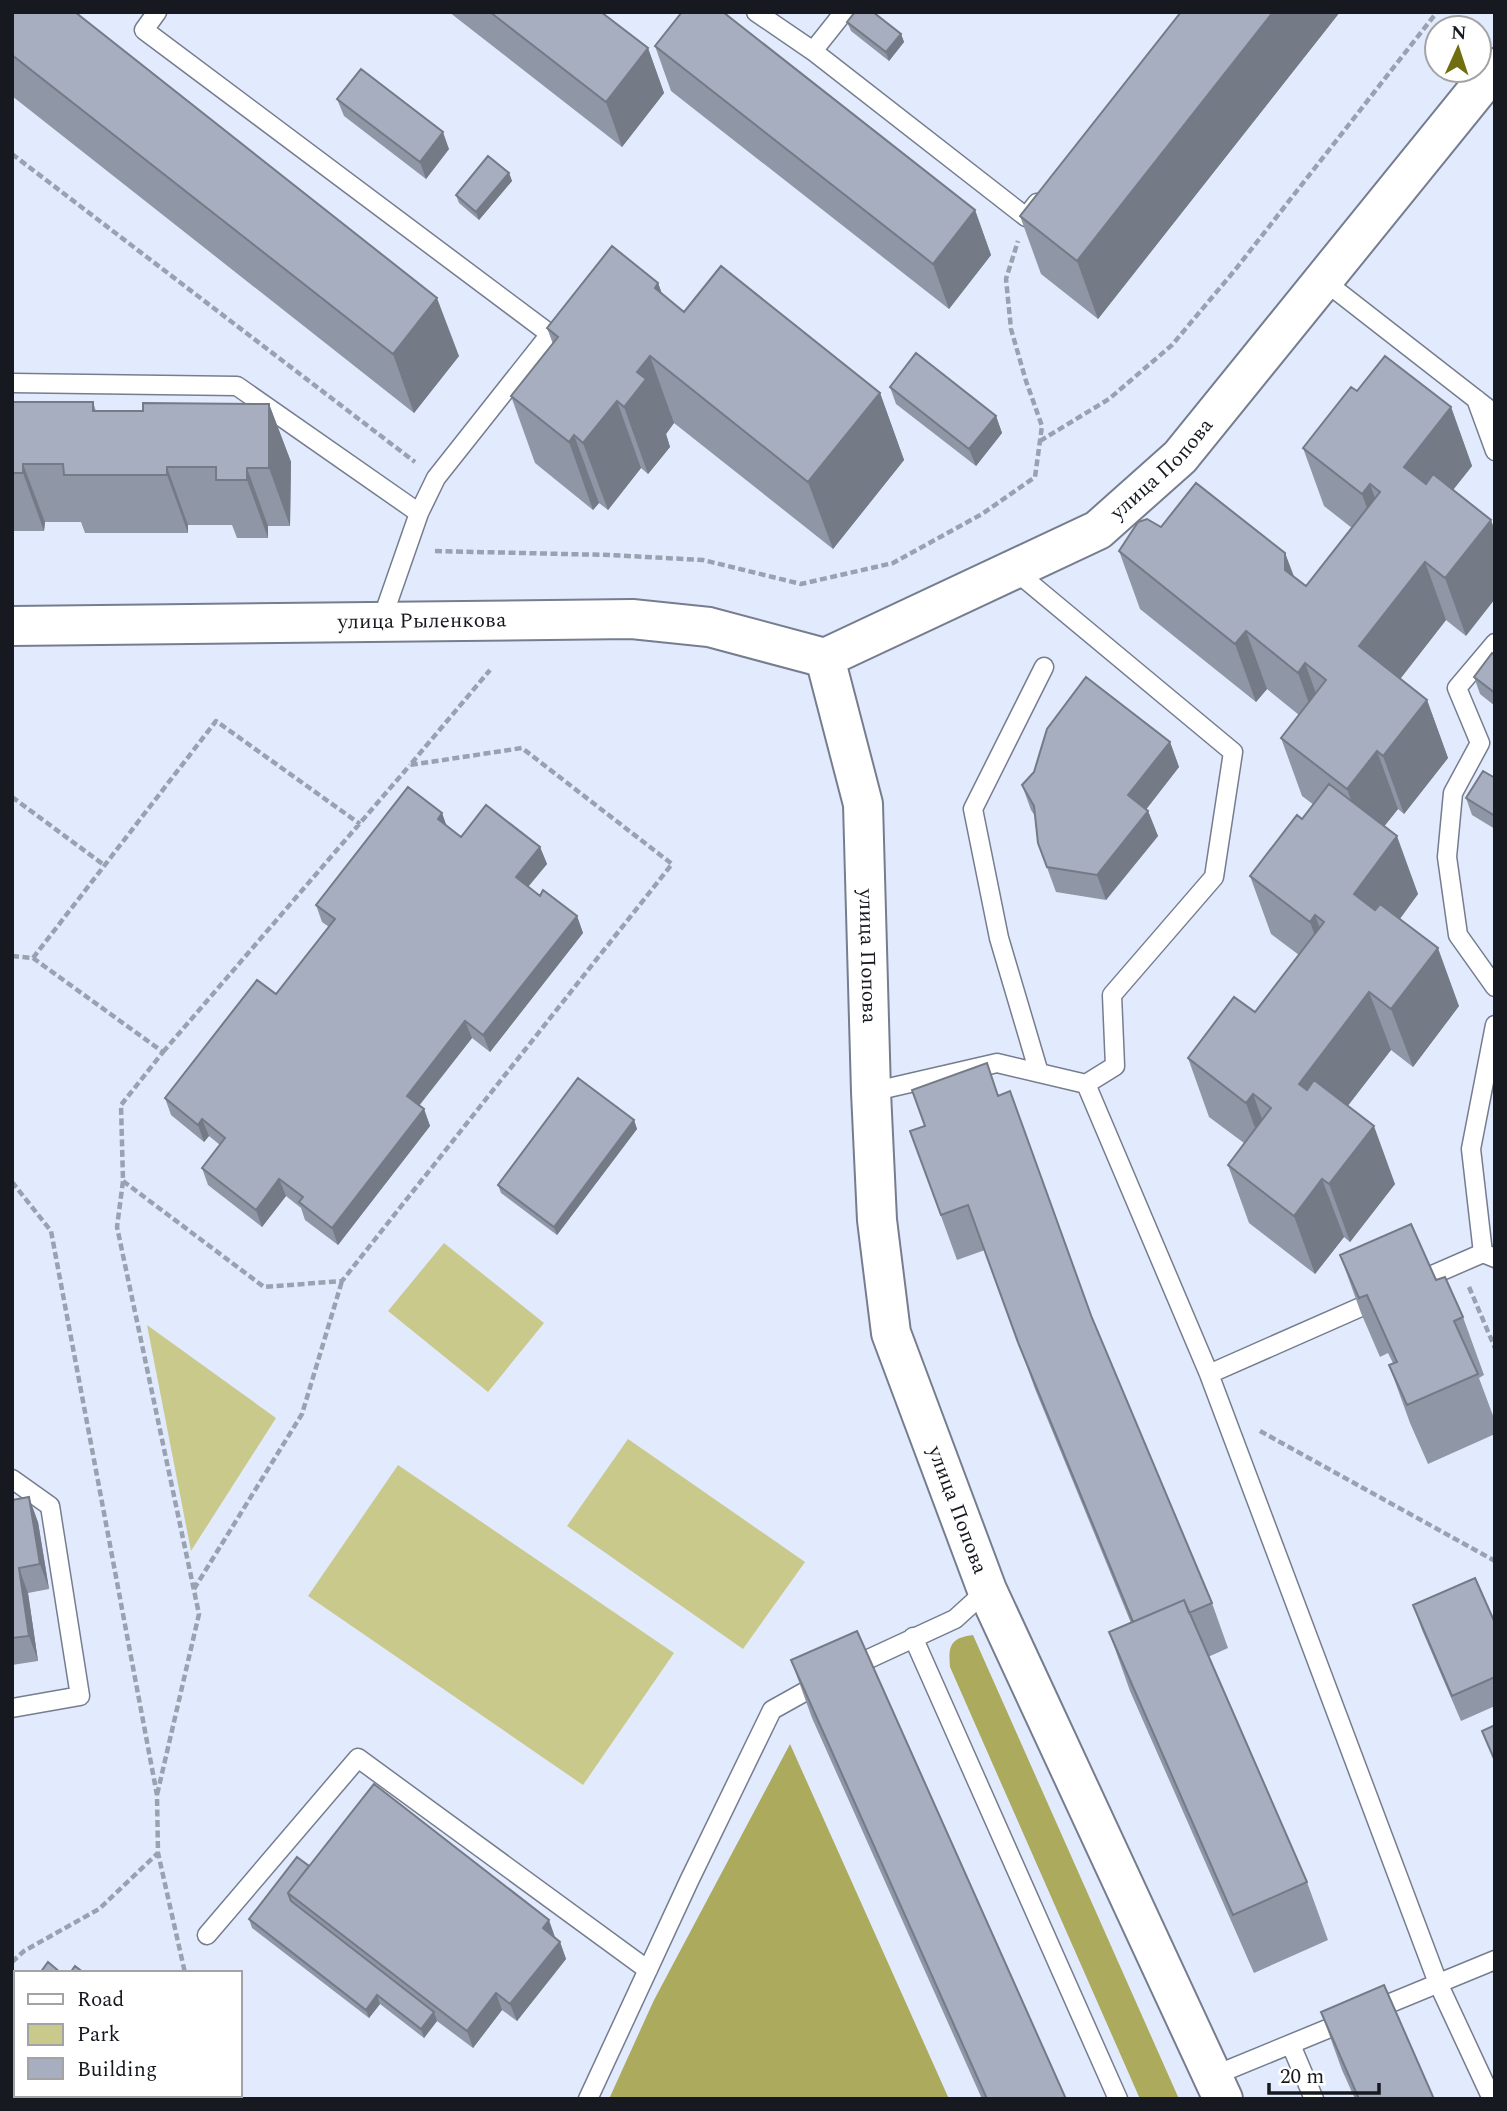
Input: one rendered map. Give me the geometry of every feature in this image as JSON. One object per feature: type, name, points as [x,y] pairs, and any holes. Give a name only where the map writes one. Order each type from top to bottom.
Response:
[{"type":"street","name":"улица Попова","points":[[1218,2087],[987,1590],[891,1333],[877,1220],[863,804],[825,658],[1098,530],[1180,457],[1495,68]]},
{"type":"street","name":"улица Рыленкова","points":[[12,626],[632,619],[709,626],[825,658]]},
{"type":"lane","points":[[157,12],[144,30],[550,334],[436,478],[419,513],[381,622]]},
{"type":"lane","points":[[755,12],[813,51],[1026,217],[1051,185]]},
{"type":"lane","points":[[813,51],[844,12]]},
{"type":"lane","points":[[1323,280],[1495,414]]},
{"type":"lane","points":[[12,383],[237,386],[419,513]]},
{"type":"lane","points":[[1476,399],[1495,452]]},
{"type":"lane","points":[[871,1091],[997,1063],[1086,1084],[1115,1066],[1112,995],[1214,877],[1233,752],[1014,570]]},
{"type":"lane","points":[[1495,643],[1457,688],[1480,743],[1454,793],[1447,856],[1458,935],[1495,988]]},
{"type":"lane","points":[[1040,1073],[999,938],[973,809],[1045,667]]},
{"type":"lane","points":[[1209,1374],[1458,1264],[1489,1255],[1471,1149],[1495,1025]]},
{"type":"lane","points":[[1086,1084],[1209,1374],[1438,1983],[1492,2099]]},
{"type":"lane","points":[[12,1479],[50,1506],[79,1696],[12,1708]]},
{"type":"lane","points":[[588,2099],[772,1710],[804,1690],[955,1619],[987,1590]]},
{"type":"lane","points":[[913,1637],[1118,2099]]},
{"type":"lane","points":[[206,1935],[358,1758],[648,1970]]},
{"type":"lane","points":[[1218,2087],[1291,2045],[1495,1960]]},
{"type":"lane","points":[[1291,2045],[1314,2099]]},
{"type":"path","points":[[1040,442],[1109,399],[1172,345],[1235,270],[1437,12]]},
{"type":"path","points":[[12,155],[436,478]]},
{"type":"path","points":[[406,551],[609,555],[703,560],[801,584],[893,564],[982,514],[1035,477],[1042,426],[1011,329],[1006,279],[1026,217]]},
{"type":"path","points":[[157,1795],[199,1614],[117,1227],[123,1181],[121,1105],[163,1052],[490,670]]},
{"type":"path","points":[[33,958],[216,721],[359,824]]},
{"type":"path","points":[[194,1589],[302,1414],[342,1281],[672,864],[522,748],[410,765]]},
{"type":"path","points":[[12,797],[105,865]]},
{"type":"path","points":[[12,956],[33,958],[163,1052]]},
{"type":"path","points":[[123,1181],[264,1287],[342,1281]]},
{"type":"path","points":[[12,1182],[51,1231],[157,1795],[158,1853],[185,1971]]},
{"type":"path","points":[[1458,1264],[1495,1348]]},
{"type":"path","points":[[1223,1411],[1495,1561]]},
{"type":"path","points":[[12,1962],[24,1951],[99,1909],[158,1853]]},
{"type":"green space","points":[[444,1243],[544,1323],[488,1392],[388,1311]]},
{"type":"green space","points":[[147,1325],[276,1418],[191,1551]]},
{"type":"green space","points":[[628,1439],[805,1562],[743,1649],[567,1526]]},
{"type":"green space","points":[[398,1465],[674,1653],[583,1785],[308,1596]]},
{"type":"shaded area","points":[[973,1635],[1179,2099],[1140,2099],[950,1667],[952,1644],[960,1638]]},
{"type":"shaded area","points":[[790,1744],[949,2099],[609,2099],[654,2000]]},
{"type":"building","points":[[12,12],[75,12],[437,298],[393,354],[12,55]]},
{"type":"building","points":[[490,12],[601,12],[648,48],[606,102]]},
{"type":"building","points":[[682,12],[723,12],[975,210],[933,264],[655,46]]},
{"type":"building","points":[[855,12],[873,12],[901,34],[886,52],[847,22]]},
{"type":"building","points":[[1181,12],[1273,12],[1077,261],[1020,216]]},
{"type":"building","points":[[361,69],[443,132],[420,162],[337,99]]},
{"type":"building","points":[[488,156],[509,173],[476,212],[456,195]]},
{"type":"building","points":[[612,246],[658,283],[655,288],[684,312],[721,266],[880,393],[808,482],[650,356],[637,372],[646,379],[624,407],[617,401],[583,443],[574,435],[569,442],[511,396],[558,337],[547,328]]},
{"type":"building","points":[[916,353],[996,416],[969,449],[890,387]]},
{"type":"building","points":[[1385,356],[1451,407],[1404,467],[1426,484],[1433,474],[1491,520],[1445,578],[1425,562],[1359,646],[1427,700],[1383,756],[1377,751],[1347,789],[1281,738],[1326,680],[1305,663],[1298,673],[1246,631],[1235,644],[1119,551],[1138,522],[1147,519],[1161,527],[1196,483],[1285,553],[1285,570],[1306,586],[1380,492],[1370,484],[1362,494],[1303,448],[1351,387],[1357,391]]},
{"type":"building","points":[[12,402],[93,402],[93,411],[143,411],[143,403],[269,404],[269,468],[247,468],[247,480],[216,480],[216,467],[167,467],[167,475],[64,475],[63,464],[23,464],[23,473],[12,473]]},
{"type":"building","points":[[1492,653],[1495,655],[1495,693],[1474,677]]},
{"type":"building","points":[[1086,677],[1170,742],[1128,795],[1148,811],[1097,875],[1047,867],[1038,843],[1034,806],[1022,785],[1034,772],[1047,729]]},
{"type":"building","points":[[1483,771],[1495,778],[1495,816],[1466,798]]},
{"type":"building","points":[[1329,784],[1397,836],[1354,894],[1375,910],[1380,904],[1438,948],[1391,1009],[1369,992],[1299,1084],[1307,1090],[1314,1080],[1374,1126],[1329,1184],[1322,1179],[1294,1216],[1228,1165],[1271,1108],[1253,1094],[1246,1103],[1188,1058],[1234,997],[1255,1012],[1324,922],[1315,915],[1310,922],[1250,876],[1297,815],[1302,819]]},
{"type":"building","points":[[408,787],[442,813],[438,819],[461,837],[486,805],[540,847],[516,877],[540,896],[543,890],[577,916],[483,1035],[465,1021],[407,1096],[424,1109],[332,1228],[299,1202],[303,1197],[279,1179],[256,1210],[202,1168],[225,1138],[202,1119],[198,1125],[165,1098],[257,980],[276,994],[335,919],[316,905]]},
{"type":"building","points":[[987,1063],[998,1096],[1010,1091],[1092,1318],[1212,1603],[1189,1613],[1184,1600],[1133,1622],[1019,1345],[968,1205],[941,1215],[910,1131],[925,1126],[912,1090]]},
{"type":"building","points":[[578,1078],[634,1120],[554,1227],[498,1185]]},
{"type":"building","points":[[1411,1224],[1436,1280],[1445,1277],[1463,1317],[1454,1321],[1478,1374],[1407,1405],[1389,1365],[1397,1362],[1367,1295],[1359,1298],[1340,1255]]},
{"type":"building","points":[[29,1497],[40,1564],[19,1568],[29,1636],[12,1638],[12,1500]]},
{"type":"building","points":[[1475,1578],[1495,1623],[1495,1677],[1452,1696],[1413,1605]]},
{"type":"building","points":[[1184,1600],[1307,1882],[1233,1915],[1109,1632]]},
{"type":"building","points":[[857,1631],[1066,2099],[987,2099],[791,1660]]},
{"type":"building","points":[[1495,1725],[1495,1761],[1482,1731]]},
{"type":"building","points":[[374,1784],[549,1920],[543,1928],[560,1942],[510,2004],[496,1993],[467,2031],[288,1893]]},
{"type":"building","points":[[297,1857],[309,1866],[288,1893],[291,1901],[434,2012],[421,2029],[377,1995],[366,2010],[249,1919]]},
{"type":"building","points":[[48,1962],[59,1971],[41,1971]]},
{"type":"building","points":[[1384,1985],[1434,2099],[1359,2099],[1321,2012]]},
{"type":"building","points":[[14,2006],[12,2050],[12,2008]]}]
